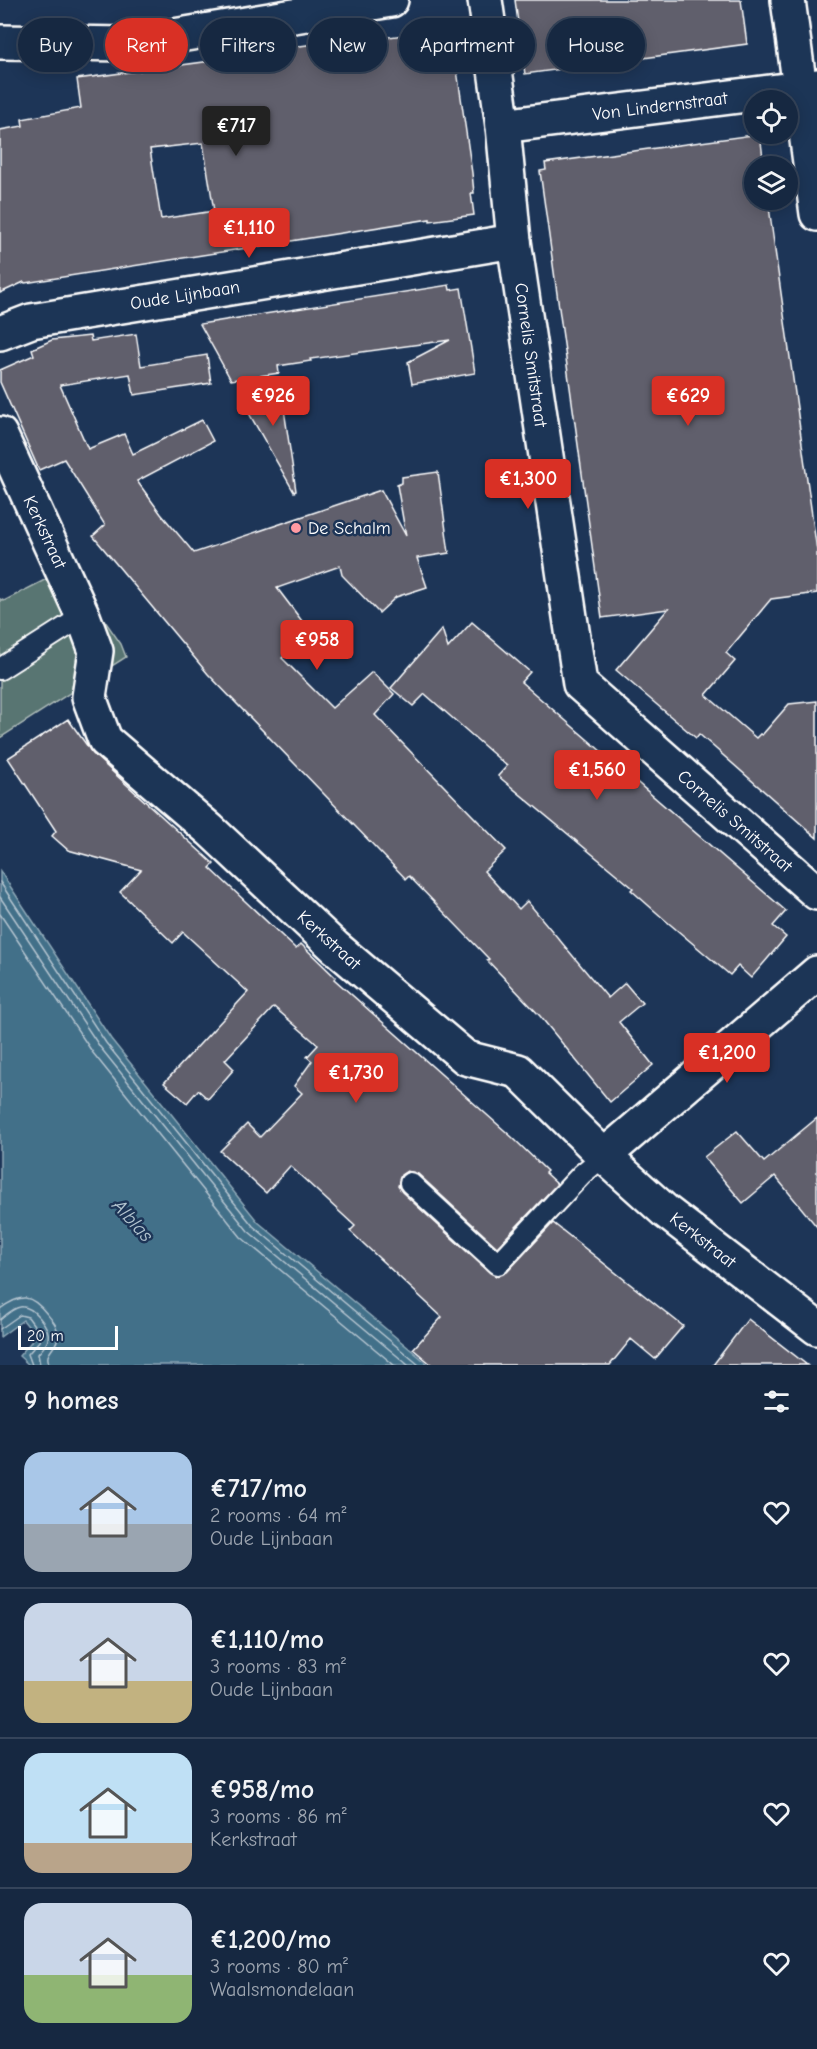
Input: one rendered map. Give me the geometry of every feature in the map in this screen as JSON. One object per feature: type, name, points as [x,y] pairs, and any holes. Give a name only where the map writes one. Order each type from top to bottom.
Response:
[{"type":"street","points":[[0,42],[125,44],[391,0]]},
{"type":"street","name":"Cornelis Smitstraat","points":[[485,0],[503,126],[514,241],[580,684],[816,890]]},
{"type":"street","points":[[788,0],[809,87],[817,214]]},
{"type":"street","name":"Von Lindernstraat","points":[[503,126],[809,87]]},
{"type":"street","name":"Oude Lijnbaan","points":[[0,333],[32,321],[514,241]]},
{"type":"street","name":"Kerkstraat","points":[[0,434],[83,616],[96,651],[89,697],[105,740],[210,830],[334,947],[466,1058],[518,1071],[604,1156],[665,1211],[817,1328]]},
{"type":"street","points":[[604,1156],[817,974]]},
{"type":"lane","points":[[0,669],[83,616]]},
{"type":"lane","points":[[410,1183],[498,1264],[582,1174],[604,1156]]},
{"type":"green space","points":[[68,568],[121,644],[126,657],[0,738],[0,599],[4,601]]},
{"type":"water","name":"Alblas","points":[[0,871],[111,1039],[258,1222],[429,1365],[29,1365],[19,1356],[36,1336],[23,1320],[0,1337]]},
{"type":"building","points":[[515,0],[741,0],[747,44],[645,58],[645,18],[547,18],[547,71],[525,74],[525,72],[535,72],[535,18],[517,18]]},
{"type":"building","points":[[399,36],[399,72],[457,72],[472,173],[474,193],[471,193],[474,215],[430,221],[430,219],[24,282],[0,293],[0,130],[23,126],[22,119],[81,108],[77,79],[129,72],[188,72],[188,64],[200,63],[200,72],[296,72],[296,47],[308,45],[308,72],[387,72],[387,37]],"holes":[[[203,143],[214,211],[161,219],[150,149]]]},
{"type":"building","points":[[744,136],[744,144],[761,144],[763,156],[744,156],[744,210],[769,210],[817,551],[817,593],[771,599],[726,653],[735,661],[706,695],[756,738],[762,735],[789,704],[817,701],[817,838],[699,734],[696,738],[616,670],[668,609],[602,618],[540,171],[546,170],[545,163]]},
{"type":"building","points":[[449,285],[450,290],[461,288],[475,373],[412,384],[408,362],[450,340],[310,359],[311,361],[278,366],[279,373],[231,380],[200,324]]},
{"type":"building","points":[[136,334],[141,366],[207,355],[211,383],[134,395],[130,374],[60,385],[88,449],[124,434],[133,454],[202,420],[213,441],[137,481],[194,553],[381,490],[406,536],[397,485],[402,483],[402,477],[438,472],[449,553],[417,558],[427,587],[396,597],[379,613],[342,575],[340,566],[277,588],[311,633],[282,658],[332,708],[372,672],[394,694],[375,715],[506,850],[484,871],[519,909],[527,901],[608,998],[625,983],[642,1003],[619,1022],[653,1065],[610,1102],[540,1016],[487,960],[489,959],[409,876],[406,879],[208,674],[93,536],[105,525],[64,459],[39,470],[0,382],[0,370],[34,355],[32,349],[52,340],[90,336],[91,341]]},
{"type":"building","points":[[280,382],[296,491],[294,492],[242,401]]},
{"type":"building","points":[[472,622],[530,672],[521,682],[786,911],[773,926],[786,937],[751,978],[738,966],[730,975],[631,890],[633,888],[498,776],[507,766],[425,694],[413,706],[391,688],[442,629],[448,648]]},
{"type":"building","points":[[68,719],[93,754],[214,864],[210,868],[296,949],[301,944],[335,977],[334,979],[513,1138],[557,1184],[497,1247],[418,1174],[407,1171],[401,1175],[398,1186],[402,1192],[496,1276],[507,1272],[553,1223],[683,1326],[655,1359],[631,1339],[610,1365],[432,1365],[413,1349],[442,1317],[350,1231],[355,1226],[290,1166],[266,1193],[220,1151],[247,1124],[260,1137],[302,1093],[294,1086],[312,1061],[307,1057],[318,1045],[274,1007],[225,1060],[234,1069],[208,1099],[198,1090],[187,1103],[164,1083],[248,992],[183,932],[173,943],[120,892],[141,870],[68,850],[52,836],[56,831],[8,758]]},
{"type":"building","points":[[817,1118],[817,1227],[775,1176],[743,1203],[704,1157],[737,1131],[764,1162]]},
{"type":"building","points":[[748,1319],[807,1365],[713,1365]]},
{"type":"place","name":"De Schalm","points":[[296,528]]}]
